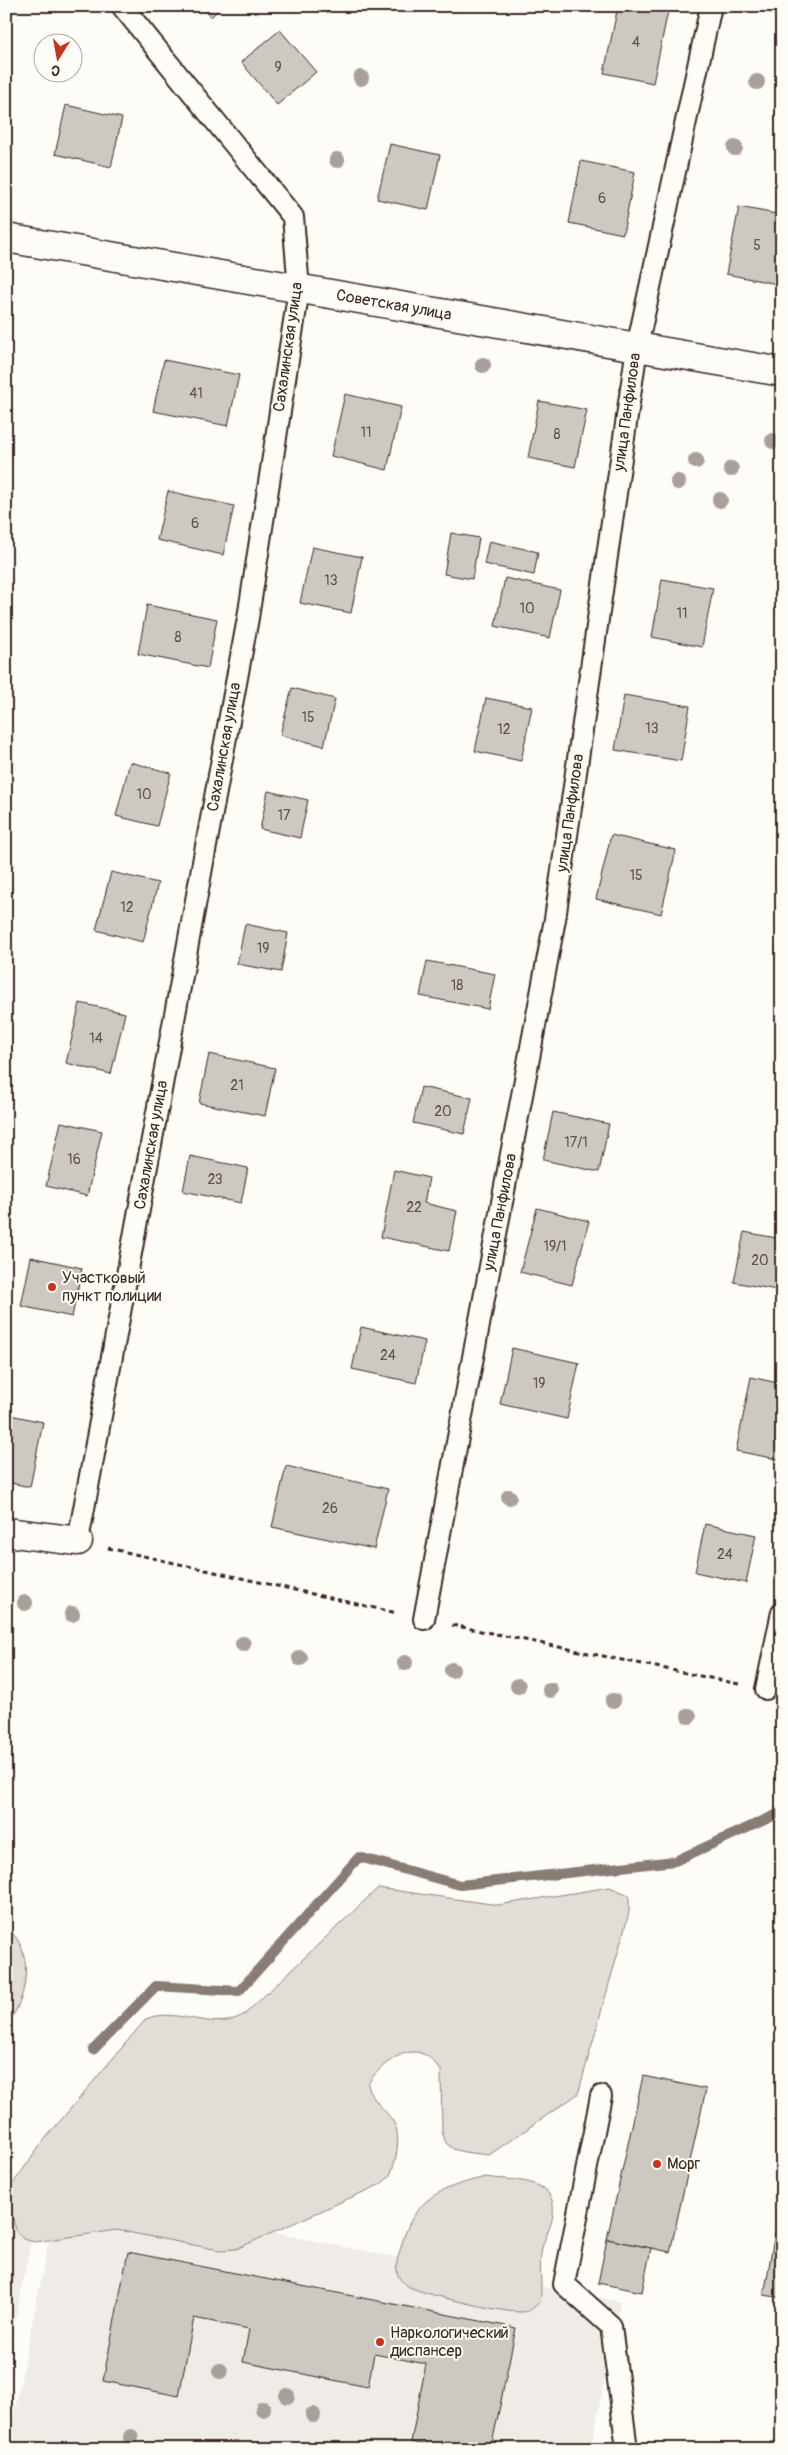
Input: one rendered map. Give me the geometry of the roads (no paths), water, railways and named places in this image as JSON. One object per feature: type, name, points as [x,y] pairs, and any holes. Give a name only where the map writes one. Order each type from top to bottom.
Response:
[{"type":"street","name":"Советская улица","points":[[6,238],[782,372]]},
{"type":"street","points":[[6,1532],[78,1541]]},
{"type":"lane","name":"Сахалинская улица","points":[[78,1541],[248,618],[299,289],[293,217],[122,6]]},
{"type":"lane","name":"улица Панфилова","points":[[424,1619],[555,919],[636,347],[711,6]]},
{"type":"lane","points":[[766,1690],[782,1612]]},
{"type":"lane","points":[[601,2096],[564,2284],[611,2326],[627,2449]]},
{"type":"waterway","points":[[93,2050],[156,1986],[239,1991],[359,1857],[460,1885],[675,1861],[782,1812]]},
{"type":"place","name":"Участковый пункт полиции","points":[[52,1287]]},
{"type":"place","name":"Морг","points":[[657,2164]]},
{"type":"place","name":"Наркологический диспансер","points":[[380,2342]]}]
